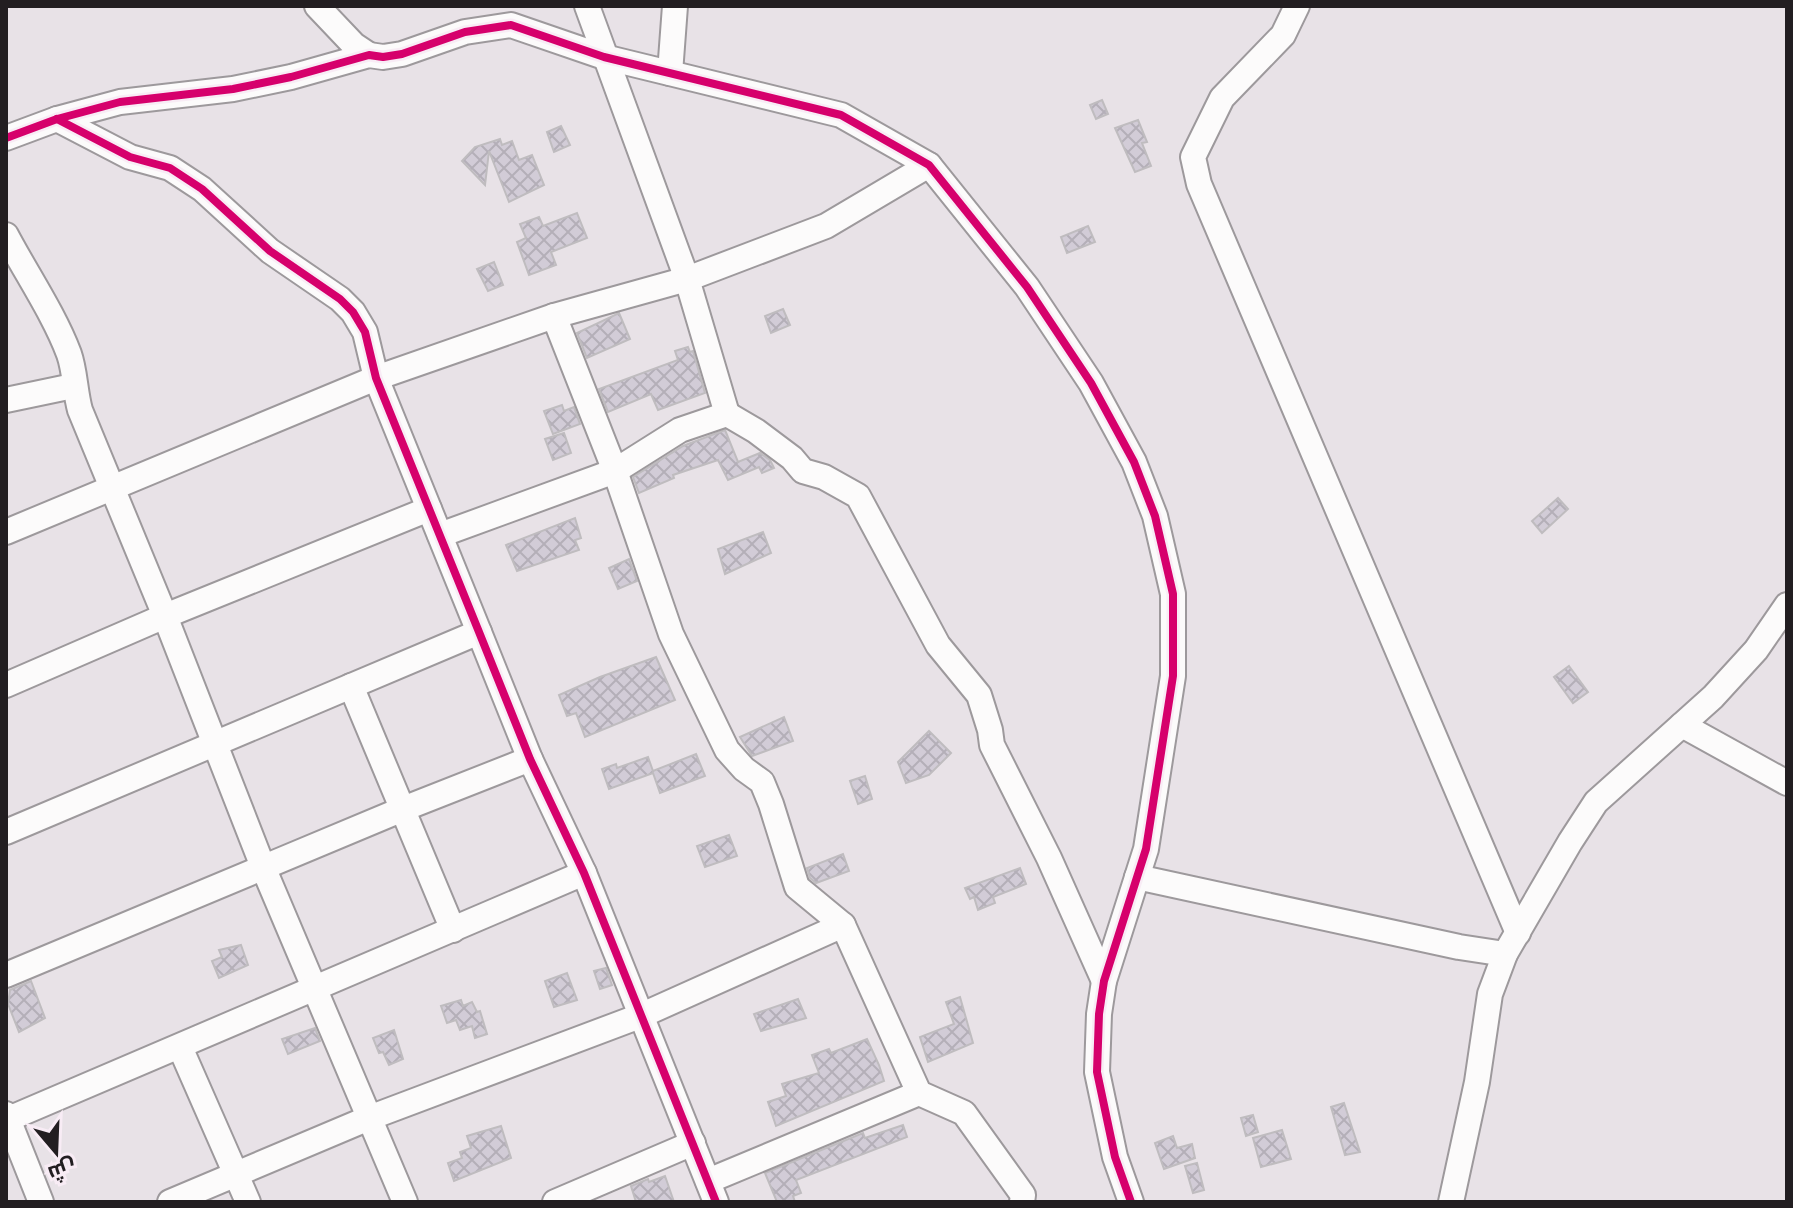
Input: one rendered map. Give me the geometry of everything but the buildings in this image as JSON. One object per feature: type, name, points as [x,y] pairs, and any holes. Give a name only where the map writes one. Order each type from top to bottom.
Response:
[{"type":"street","points":[[317,6],[354,45],[369,55]]},
{"type":"street","points":[[587,6],[687,279],[727,414],[756,431],[792,458],[803,471],[824,477],[858,496],[938,645],[979,695],[992,745],[1049,858],[1104,981]]},
{"type":"street","points":[[670,73],[675,6]]},
{"type":"street","points":[[1297,6],[1283,35],[1222,98],[1193,157],[1199,184],[1518,933]]},
{"type":"street","points":[[6,138],[57,119],[120,102],[233,89],[291,77],[369,55],[383,57],[402,54],[465,32],[511,25],[604,57],[841,115],[929,165],[1027,287],[1091,383],[1134,462],[1155,516],[1173,594],[1173,676],[1146,849],[1104,981],[1099,1014],[1097,1072],[1115,1157],[1131,1202]]},
{"type":"street","points":[[57,119],[130,157],[170,168],[192,182],[270,251],[340,299],[353,312],[365,332],[376,378],[530,759],[584,873],[712,1191],[919,1093]]},
{"type":"street","points":[[6,532],[376,378],[554,316],[687,279],[826,226],[929,165]]},
{"type":"street","points":[[6,235],[63,339],[80,410],[263,867],[405,1202]]},
{"type":"street","points":[[554,316],[615,471],[671,634],[727,750],[744,769],[762,782],[797,887],[843,925],[919,1093],[964,1113],[1023,1195],[1022,1202]]},
{"type":"street","points":[[6,400],[73,386]]},
{"type":"street","points":[[440,535],[615,471],[680,430],[727,414]]},
{"type":"street","points":[[6,685],[165,616],[429,509]]},
{"type":"street","points":[[1451,1202],[1477,1082],[1490,994],[1505,954],[1596,802],[1713,697],[1756,650],[1787,605]]},
{"type":"street","points":[[6,832],[479,632]]},
{"type":"street","points":[[351,686],[453,930]]},
{"type":"street","points":[[1682,725],[1787,783]]},
{"type":"street","points":[[6,975],[530,759]]},
{"type":"street","points":[[41,1202],[7,1118],[315,990],[584,873]]},
{"type":"street","points":[[1137,877],[1459,947],[1505,954]]},
{"type":"street","points":[[170,1202],[369,1118],[640,1016],[843,925]]},
{"type":"street","points":[[180,1047],[248,1202]]},
{"type":"street","points":[[555,1202],[693,1143]]},
{"type":"cycle path","points":[[6,138],[57,119],[120,102],[233,89],[291,77],[369,55],[383,57],[402,54],[465,32],[511,25],[604,57],[841,115],[929,165],[1027,287],[1091,383],[1134,462],[1155,516],[1173,594],[1173,676],[1146,849],[1104,981],[1099,1014],[1097,1072],[1115,1157],[1131,1202]]},
{"type":"cycle path","points":[[57,119],[130,157],[170,168],[202,189],[270,251],[340,299],[353,312],[365,332],[376,378],[530,759],[584,873],[716,1202]]}]
